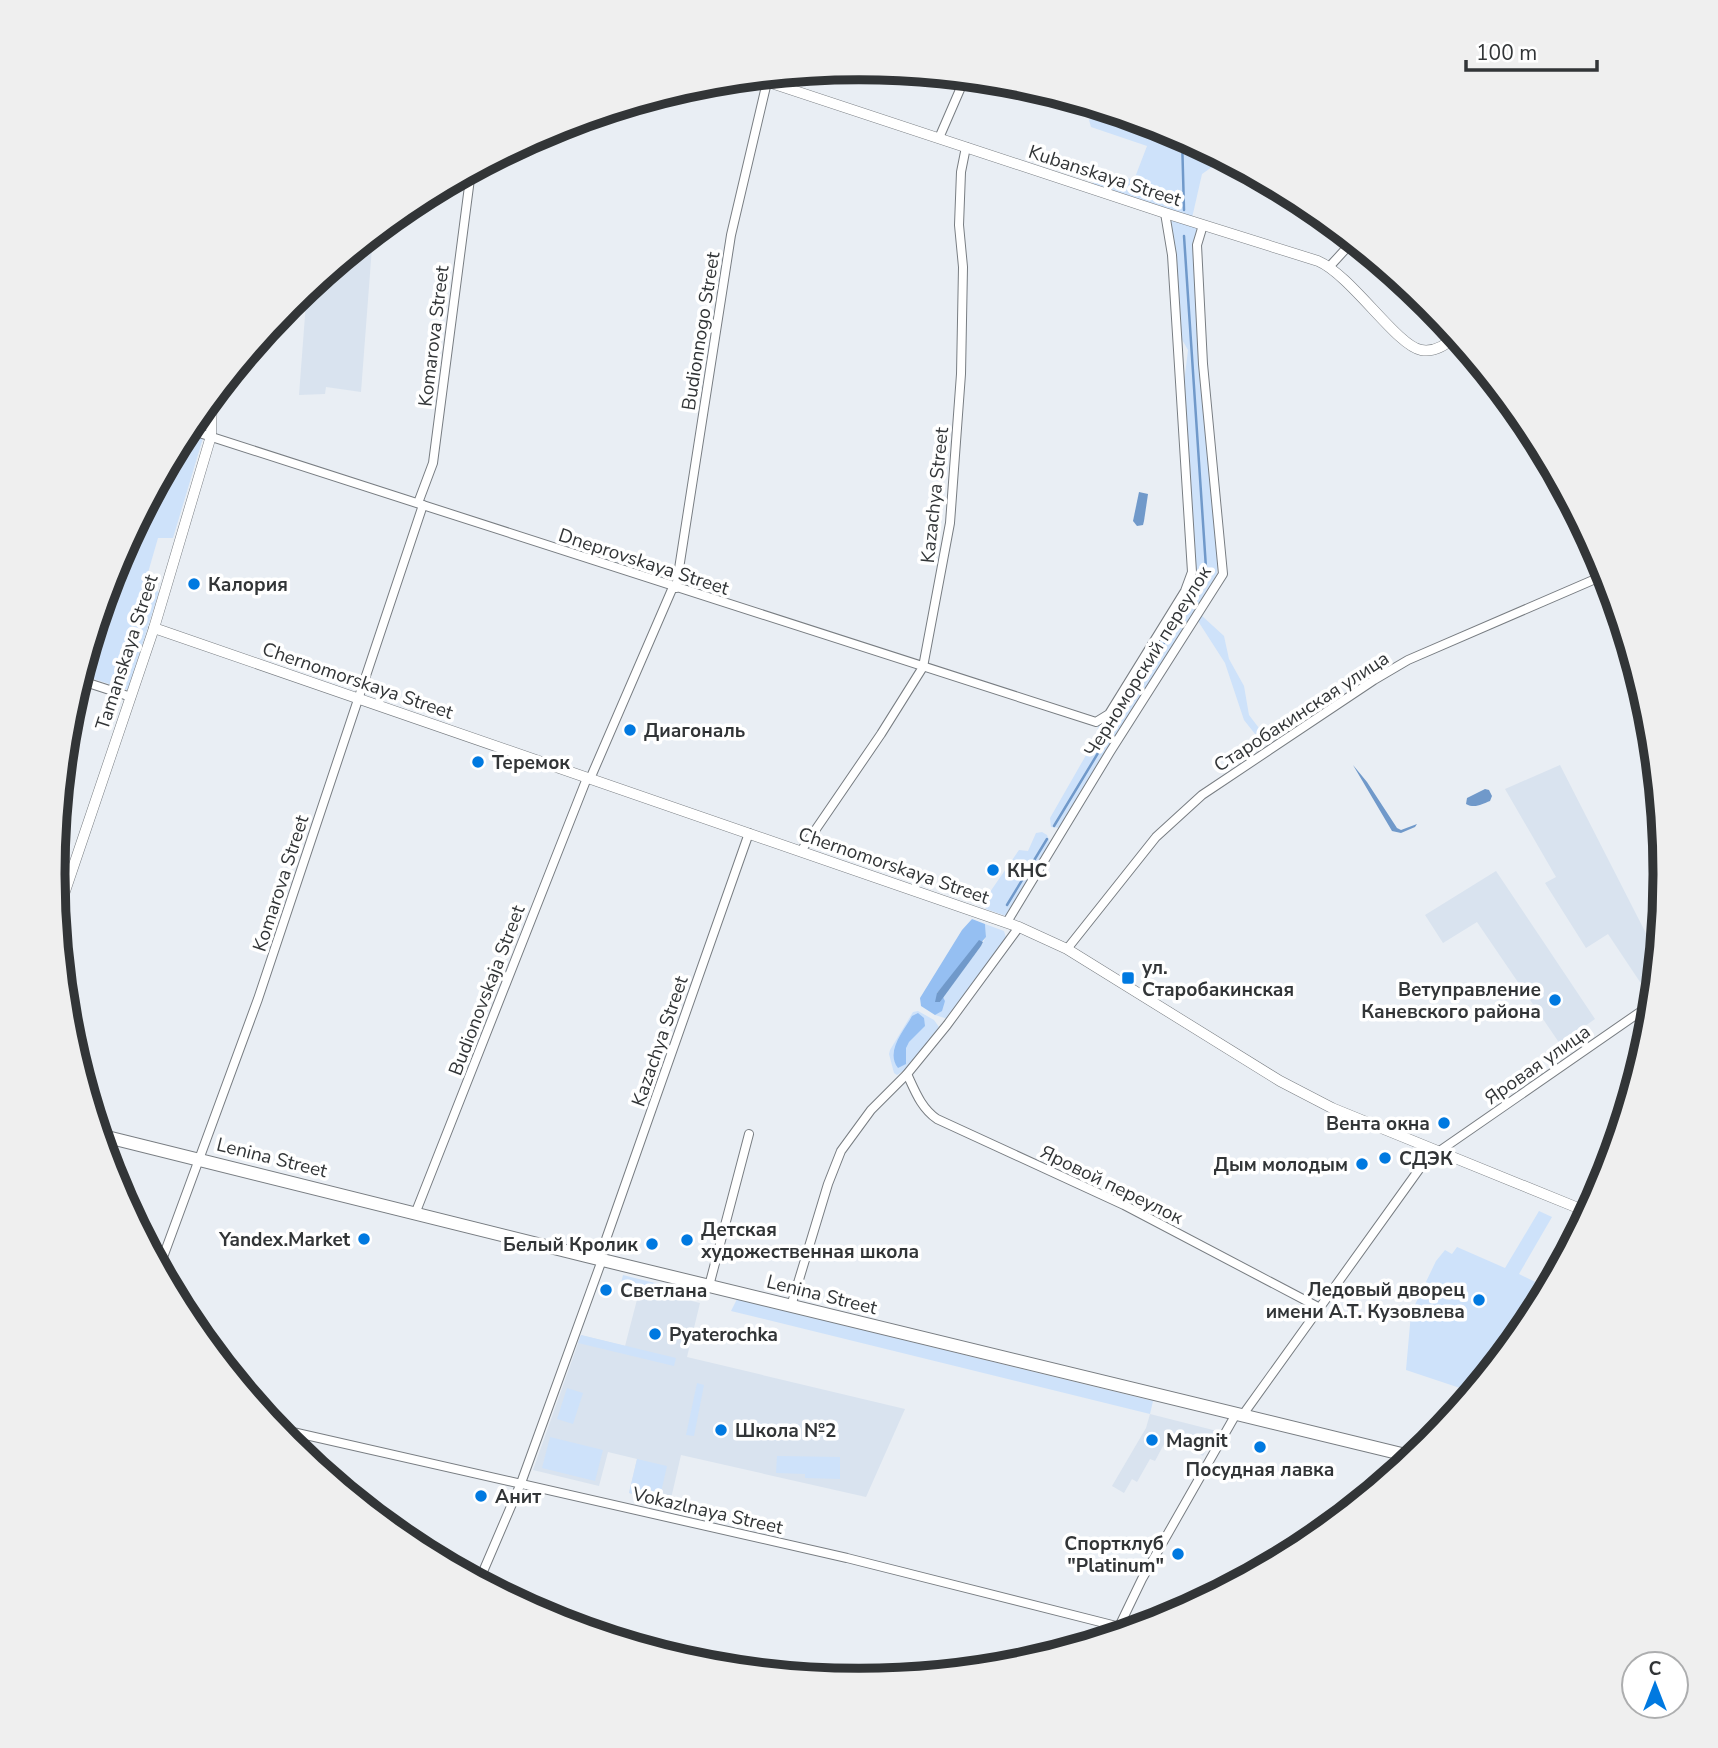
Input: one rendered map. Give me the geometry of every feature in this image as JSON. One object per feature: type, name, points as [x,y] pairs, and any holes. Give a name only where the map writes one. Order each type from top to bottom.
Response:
[{"type":"main road","name":"Lenina Street","points":[[110,1138],[1401,1454]]},
{"type":"street","name":"Kubanskaya Street","points":[[775,85],[1330,266],[1415,348],[1424,351],[1435,349],[1448,341]]},
{"type":"street","name":"Budionnogo Street","points":[[674,587],[731,235],[766,86]]},
{"type":"street","points":[[939,138],[961,87]]},
{"type":"street","name":"Kazachya Street","points":[[801,850],[881,734],[923,667],[950,523],[961,374],[963,267],[959,225],[961,172],[966,147]]},
{"type":"street","name":"Komarova Street","points":[[163,1256],[258,999],[360,698],[433,463],[470,182]]},
{"type":"street","name":"Dneprovskaya Street","points":[[199,433],[1093,722],[1098,721],[1110,713],[1185,591],[1192,572],[1172,255],[1165,214]]},
{"type":"street","name":"Черноморский переулок","points":[[1007,922],[1110,752],[1223,574],[1203,364],[1197,245],[1203,225]]},
{"type":"street","points":[[1330,266],[1347,247]]},
{"type":"street","name":"Tamanskaya Street","points":[[65,890],[154,628],[211,436],[212,415]]},
{"type":"street","name":"Старобакинская улица","points":[[1067,949],[1156,837],[1202,795],[1408,660],[1596,579]]},
{"type":"street","name":"Budionovskaja Street","points":[[415,1214],[588,778],[674,587]]},
{"type":"street","name":"Chernomorskaya Street","points":[[154,628],[1020,927],[1067,949],[1291,1087],[1352,1117],[1579,1208]]},
{"type":"street","points":[[88,683],[131,697]]},
{"type":"street","name":"Kazachya Street","points":[[483,1573],[521,1483],[749,833]]},
{"type":"street","points":[[791,1306],[828,1184],[841,1151],[871,1110],[907,1074],[947,1026],[1020,927]]},
{"type":"street","name":"Яровая улица","points":[[1118,1624],[1239,1415],[1436,1151],[1641,1011]]},
{"type":"street","name":"Яровой переулок","points":[[907,1074],[918,1098],[937,1119],[1124,1205],[1320,1308]]},
{"type":"street","points":[[709,1286],[749,1134]]},
{"type":"street","name":"Vokazlnaya Street","points":[[293,1432],[902,1570],[1117,1625]]},
{"type":"shaded area","points":[[1094,116],[1114,122],[1163,140],[1217,166],[1202,174],[1192,218],[1092,186],[1099,169],[1134,180],[1147,146],[1091,127],[1089,120]]},
{"type":"shaded area","points":[[1171,220],[1197,228],[1194,240],[1200,364],[1218,559],[1217,574],[1060,828],[1051,827],[1050,818],[1097,736],[1098,725],[1110,717],[1196,571],[1184,383],[1188,350],[1180,336]]},
{"type":"shaded area","points":[[372,246],[361,392],[326,387],[325,394],[299,395],[306,304]]},
{"type":"shaded area","points":[[197,436],[203,438],[173,538],[158,538],[145,583],[159,592],[128,690],[90,678],[92,668],[125,570],[171,477]]},
{"type":"shaded area","points":[[1139,492],[1148,494],[1143,525],[1137,526],[1133,521]]},
{"type":"shaded area","points":[[1201,615],[1224,636],[1229,659],[1244,686],[1249,715],[1268,740],[1263,744],[1244,720],[1225,663],[1198,621]]},
{"type":"shaded area","points":[[1353,765],[1397,828],[1401,830],[1417,824],[1415,827],[1401,833],[1392,831]]},
{"type":"shaded area","points":[[1560,765],[1650,942],[1645,983],[1642,985],[1608,934],[1586,948],[1545,883],[1556,877],[1505,789]]},
{"type":"shaded area","points":[[1485,789],[1489,790],[1492,796],[1490,801],[1475,806],[1466,804],[1467,798]]},
{"type":"shaded area","points":[[1036,833],[1047,835],[1050,843],[1006,916],[986,909],[983,902],[1019,850],[1028,851]]},
{"type":"shaded area","points":[[1496,871],[1595,1019],[1560,1044],[1477,922],[1443,943],[1425,915]]},
{"type":"shaded area","points":[[972,919],[985,924],[986,937],[937,993],[940,1002],[943,997],[945,1001],[942,1011],[935,1015],[921,1006],[920,998],[962,930]]},
{"type":"shaded area","points":[[985,924],[1004,931],[1006,938],[948,1019],[935,1015],[945,1001],[943,997],[986,937]]},
{"type":"shaded area","points":[[979,940],[983,942],[981,946],[940,1002],[935,1002],[937,993]]},
{"type":"shaded area","points":[[918,1011],[934,1020],[939,1027],[906,1069],[897,1075],[894,1073],[890,1050],[913,1012]]},
{"type":"shaded area","points":[[918,1013],[924,1018],[925,1026],[909,1042],[906,1048],[906,1064],[898,1068],[895,1048],[912,1016]]},
{"type":"shaded area","name":"Ледовый дворец имени А.Т. Кузовлева","points":[[1539,1211],[1552,1217],[1519,1274],[1539,1284],[1489,1358],[1463,1389],[1406,1370],[1411,1313],[1436,1261],[1445,1250],[1452,1254],[1457,1247],[1505,1268]]},
{"type":"shaded area","points":[[623,1275],[675,1288],[673,1296],[621,1283]]},
{"type":"shaded area","name":"Школа №2","points":[[640,1288],[700,1303],[687,1357],[905,1409],[866,1497],[681,1455],[670,1503],[629,1493],[637,1459],[608,1452],[599,1486],[533,1470],[581,1335],[625,1346]]},
{"type":"shaded area","points":[[737,1299],[1153,1401],[1150,1414],[731,1311]]},
{"type":"shaded area","points":[[581,1335],[676,1358],[674,1366],[578,1343]]},
{"type":"shaded area","points":[[697,1383],[704,1385],[694,1436],[686,1435]]},
{"type":"shaded area","points":[[567,1388],[583,1393],[573,1424],[557,1419]]},
{"type":"shaded area","points":[[1150,1414],[1217,1431],[1203,1456],[1179,1442],[1174,1450],[1164,1444],[1155,1461],[1150,1459],[1137,1482],[1132,1479],[1124,1493],[1112,1486],[1146,1428]]},
{"type":"shaded area","points":[[550,1437],[603,1450],[595,1481],[542,1468]]},
{"type":"shaded area","points":[[777,1456],[840,1457],[840,1479],[805,1478],[805,1474],[776,1473]]},
{"type":"shaded area","points":[[637,1459],[667,1466],[659,1501],[629,1493]]},
{"type":"waterway","points":[[1182,149],[1184,210]]},
{"type":"waterway","points":[[1054,826],[1200,584],[1206,568],[1184,236]]},
{"type":"waterway","points":[[1007,905],[1047,839]]},
{"type":"place","name":"Калория","points":[[194,584]]},
{"type":"place","name":"Диагональ","points":[[630,730]]},
{"type":"place","name":"Теремок","points":[[478,762]]},
{"type":"place","name":"КНС","points":[[993,870]]},
{"type":"place","name":"ул. Старобакинская","points":[[1128,978]]},
{"type":"place","name":"Ветуправление Каневского района","points":[[1555,1000]]},
{"type":"place","name":"Вента окна","points":[[1444,1123]]},
{"type":"place","name":"СДЭК","points":[[1385,1158]]},
{"type":"place","name":"Дым молодым","points":[[1362,1164]]},
{"type":"place","name":"Yandex.Market","points":[[364,1239]]},
{"type":"place","name":"Детская художественная школа","points":[[687,1240]]},
{"type":"place","name":"Белый Кролик","points":[[652,1244]]},
{"type":"place","name":"Светлана","points":[[606,1290]]},
{"type":"place","name":"Ледовый дворец имени А.Т. Кузовлева","points":[[1479,1300]]},
{"type":"place","name":"Pyaterochka","points":[[655,1334]]},
{"type":"place","name":"Школа №2","points":[[721,1430]]},
{"type":"place","name":"Magnit","points":[[1152,1440]]},
{"type":"place","name":"Посудная лавка","points":[[1260,1447]]},
{"type":"place","name":"Анит","points":[[481,1496]]},
{"type":"place","name":"Спортклуб \"Platinum\"","points":[[1178,1554]]}]
